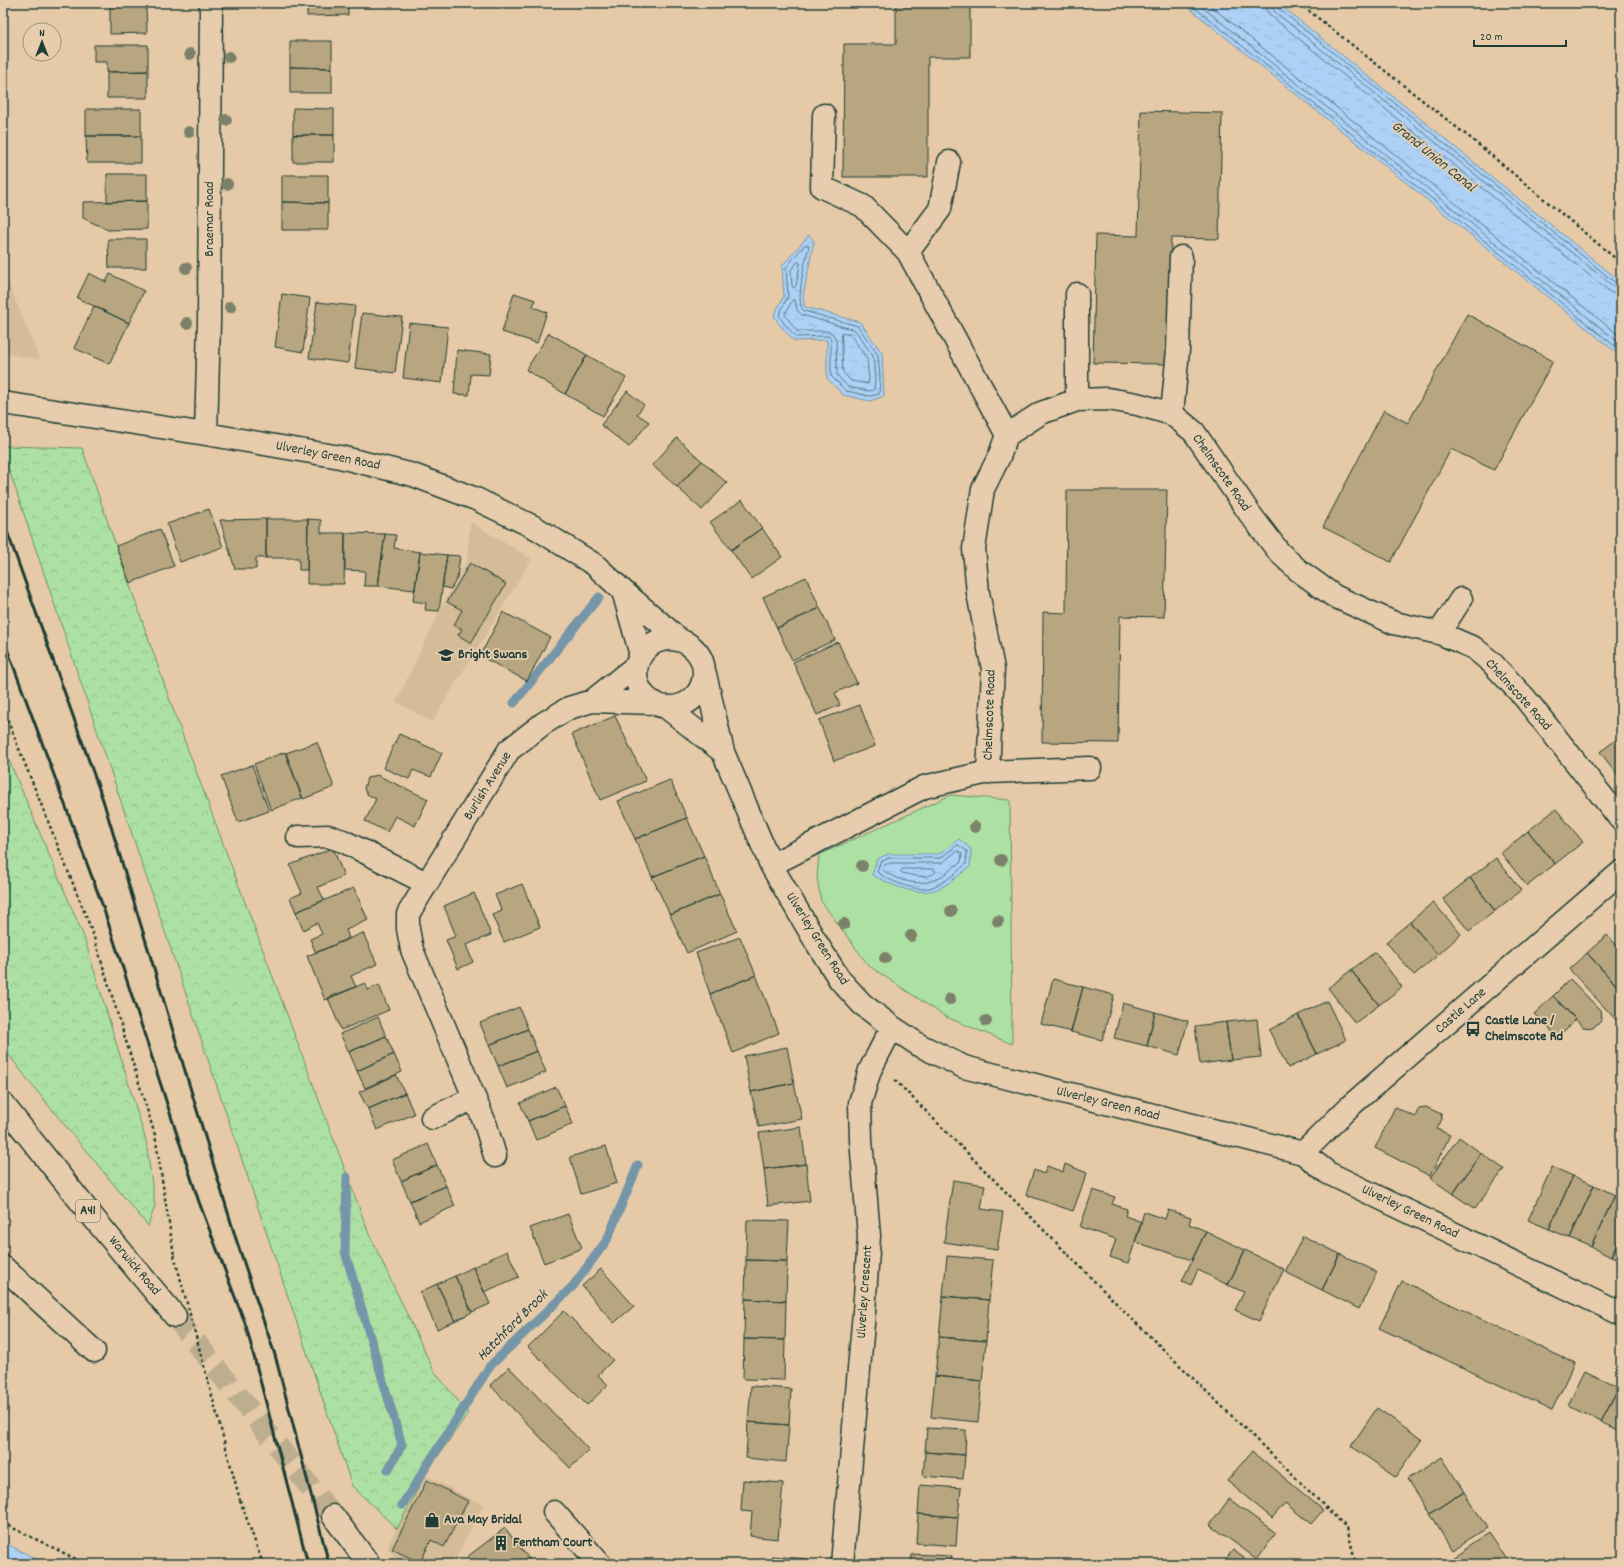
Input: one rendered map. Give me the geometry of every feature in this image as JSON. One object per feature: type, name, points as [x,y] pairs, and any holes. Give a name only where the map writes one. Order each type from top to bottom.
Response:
[{"type":"main road","name":"Braemar Road","points":[[206,434],[210,314],[211,3]]},
{"type":"main road","points":[[824,115],[822,187],[863,206],[908,252],[1008,434]]},
{"type":"main road","points":[[908,252],[940,209],[949,162]]},
{"type":"main road","points":[[1172,414],[1178,350],[1181,257]]},
{"type":"main road","points":[[1077,294],[1077,400]]},
{"type":"main road","name":"Chelmscote Road","points":[[771,865],[924,787],[988,772],[993,669],[978,593],[974,549],[983,489],[999,457],[1008,434],[1041,413],[1077,400],[1108,399],[1138,404],[1172,414],[1194,432],[1250,514],[1279,552],[1298,570],[1334,596],[1394,623],[1439,633],[1474,648],[1492,663],[1525,698],[1621,820]]},
{"type":"main road","name":"Ulverley Green Road","points":[[3,403],[206,434],[340,457],[413,474],[476,499],[536,528],[595,565],[680,640]]},
{"type":"main road","points":[[623,591],[639,660]]},
{"type":"main road","points":[[1439,633],[1461,599]]},
{"type":"main road","points":[[669,638],[680,640],[690,645],[698,652],[703,663],[705,674],[702,685],[696,695],[688,703],[677,706],[660,705],[646,696],[639,687],[636,676],[639,660],[648,646],[658,640],[669,638]]},
{"type":"main road","name":"Burlish Avenue","points":[[592,701],[639,660]]},
{"type":"main road","name":"Ulverley Green Road","points":[[705,674],[723,752],[771,865],[840,980],[862,1004],[892,1027],[919,1045],[964,1067],[1302,1153],[1328,1173],[1621,1314]]},
{"type":"main road","name":"Burlish Avenue","points":[[495,1156],[485,1123],[412,950],[408,929],[408,914],[510,750],[544,723],[569,708],[592,701],[660,705]]},
{"type":"main road","name":"Ulverley Green Road","points":[[660,705],[723,752]]},
{"type":"main road","points":[[988,772],[1090,768]]},
{"type":"main road","points":[[298,837],[328,836],[343,841],[426,884]]},
{"type":"main road","name":"Castle Lane","points":[[1302,1153],[1349,1107],[1621,872]]},
{"type":"main road","name":"Ulverley Crescent","points":[[842,1564],[864,1312],[869,1236],[861,1140],[860,1103],[870,1070],[892,1027]]},
{"type":"main road","points":[[432,1118],[474,1098]]},
{"type":"main road","name":"Warwick Road","points":[[3,1104],[92,1216],[175,1316]]},
{"type":"main road","points":[[3,1267],[94,1351]]},
{"type":"main road","points":[[554,1512],[600,1564]]},
{"type":"main road","points":[[334,1516],[369,1564]]},
{"type":"path","points":[[1299,3],[1474,141],[1621,263]]},
{"type":"path","points":[[3,709],[92,931],[155,1135],[174,1255],[240,1500],[263,1564]]},
{"type":"path","points":[[875,1059],[1126,1314],[1347,1528],[1356,1564]]},
{"type":"path","points":[[3,1524],[86,1564]]},
{"type":"shaded area","points":[[3,270],[40,360],[3,353]]},
{"type":"shaded area","name":"Bright Swans","points":[[470,522],[532,559],[432,722],[396,702],[441,608],[467,561]]},
{"type":"shaded area","points":[[425,1475],[483,1505],[453,1564],[402,1564],[387,1548]]},
{"type":"green space","points":[[3,446],[82,448],[175,715],[369,1234],[434,1371],[468,1413],[425,1475],[397,1529],[352,1486],[3,452]]},
{"type":"green space","points":[[3,746],[84,937],[146,1141],[155,1206],[148,1226],[31,1084],[3,1047]]},
{"type":"green space","points":[[951,795],[1010,800],[1012,1044],[946,1017],[869,966],[821,901],[817,877],[819,855]]},
{"type":"water","name":"Grand Union Canal","points":[[1183,3],[1278,3],[1621,282],[1621,356]]},
{"type":"water","points":[[809,235],[814,241],[803,296],[805,307],[860,322],[882,353],[884,396],[870,401],[843,395],[827,378],[827,340],[794,341],[779,324],[774,315],[784,296],[782,266]]},
{"type":"water","points":[[959,839],[971,849],[970,867],[942,887],[924,892],[915,891],[888,883],[872,875],[877,859],[888,854],[939,854]]},
{"type":"water","points":[[3,1542],[46,1564],[3,1564]]},
{"type":"building","points":[[110,3],[146,3],[146,6],[110,6]]},
{"type":"building","points":[[307,3],[348,3],[348,15],[307,16]]},
{"type":"building","points":[[896,3],[970,3],[970,57],[928,57],[928,177],[843,177],[844,44],[896,44]]},
{"type":"building","points":[[110,6],[146,6],[147,33],[110,34]]},
{"type":"building","points":[[290,41],[332,41],[332,68],[290,67]]},
{"type":"building","points":[[94,45],[148,45],[148,71],[107,72],[107,62],[94,62]]},
{"type":"building","points":[[290,67],[332,68],[332,93],[290,93]]},
{"type":"building","points":[[148,71],[148,98],[107,98],[107,72]]},
{"type":"building","points":[[293,108],[334,109],[334,135],[293,135]]},
{"type":"building","points":[[86,109],[141,109],[141,136],[86,136]]},
{"type":"building","points":[[1141,111],[1222,113],[1219,239],[1171,238],[1168,364],[1093,363],[1096,235],[1138,236]]},
{"type":"building","points":[[293,135],[334,135],[334,162],[293,162]]},
{"type":"building","points":[[86,136],[141,136],[141,163],[87,163]]},
{"type":"building","points":[[107,174],[147,174],[147,201],[107,202]]},
{"type":"building","points":[[282,175],[328,175],[328,203],[282,202]]},
{"type":"building","points":[[147,201],[147,229],[108,230],[83,218],[83,202]]},
{"type":"building","points":[[282,202],[328,203],[328,230],[282,230]]},
{"type":"building","points":[[108,239],[146,239],[146,268],[109,268]]},
{"type":"building","points":[[89,273],[106,282],[110,274],[144,291],[129,323],[77,298]]},
{"type":"building","points":[[514,293],[535,300],[533,307],[547,312],[537,343],[502,332]]},
{"type":"building","points":[[282,294],[310,298],[303,352],[275,347]]},
{"type":"building","points":[[317,302],[355,306],[348,363],[309,358]]},
{"type":"building","points":[[94,306],[129,323],[109,364],[74,348]]},
{"type":"building","points":[[362,313],[402,317],[395,373],[355,368]]},
{"type":"building","points":[[1467,314],[1553,361],[1494,470],[1451,449],[1391,562],[1323,527],[1384,410],[1408,423]]},
{"type":"building","points":[[409,323],[448,327],[442,383],[403,378]]},
{"type":"building","points":[[549,333],[587,355],[565,394],[526,370]]},
{"type":"building","points":[[457,350],[491,354],[489,375],[471,374],[469,395],[454,394]]},
{"type":"building","points":[[587,355],[626,378],[603,416],[565,394]]},
{"type":"building","points":[[627,391],[644,405],[637,414],[649,422],[629,447],[601,425]]},
{"type":"building","points":[[677,438],[702,461],[677,487],[652,465]]},
{"type":"building","points":[[702,461],[727,483],[702,510],[677,487]]},
{"type":"building","points":[[1067,490],[1167,490],[1164,617],[1120,616],[1118,743],[1042,742],[1043,612],[1066,613]]},
{"type":"building","points":[[742,500],[762,528],[731,550],[710,522]]},
{"type":"building","points":[[209,509],[223,547],[180,562],[167,524]]},
{"type":"building","points":[[266,519],[266,558],[256,558],[256,569],[235,569],[220,520]]},
{"type":"building","points":[[266,519],[308,519],[307,570],[299,570],[299,558],[266,558]]},
{"type":"building","points":[[308,519],[321,520],[321,533],[345,533],[344,584],[307,584]]},
{"type":"building","points":[[762,528],[782,557],[751,579],[731,550]]},
{"type":"building","points":[[160,529],[174,566],[130,583],[116,546]]},
{"type":"building","points":[[345,533],[385,534],[378,586],[364,586],[365,571],[345,570]]},
{"type":"building","points":[[385,534],[396,535],[394,548],[420,552],[415,590],[378,586]]},
{"type":"building","points":[[420,552],[447,555],[439,611],[425,610],[426,603],[413,601]]},
{"type":"building","points":[[447,555],[460,556],[457,578],[451,589],[442,587]]},
{"type":"building","points":[[470,563],[506,584],[471,643],[458,635],[462,629],[454,625],[462,610],[447,602]]},
{"type":"building","points":[[806,577],[820,608],[777,628],[763,597]]},
{"type":"building","points":[[820,608],[835,640],[792,660],[777,628]]},
{"type":"building","points":[[503,612],[550,637],[527,681],[480,656]]},
{"type":"building","points":[[838,642],[857,683],[835,693],[840,705],[817,715],[793,662]]},
{"type":"building","points":[[860,705],[875,746],[834,761],[819,720]]},
{"type":"building","points":[[615,716],[646,781],[600,800],[572,734]]},
{"type":"building","points":[[399,734],[442,753],[431,777],[413,770],[409,779],[383,768]]},
{"type":"building","points":[[1621,736],[1621,779],[1600,752]]},
{"type":"building","points":[[317,742],[334,787],[303,799],[286,753]]},
{"type":"building","points":[[285,752],[302,798],[271,810],[254,764]]},
{"type":"building","points":[[252,765],[269,811],[238,822],[221,776]]},
{"type":"building","points":[[377,775],[428,799],[415,826],[395,816],[387,832],[365,821],[376,799],[367,794],[364,789],[367,778]]},
{"type":"building","points":[[670,780],[687,818],[635,839],[618,801]]},
{"type":"building","points":[[1556,809],[1583,842],[1555,864],[1528,831]]},
{"type":"building","points":[[687,818],[704,856],[652,877],[635,839]]},
{"type":"building","points":[[1528,831],[1555,864],[1527,886],[1501,853]]},
{"type":"building","points":[[333,848],[344,876],[318,887],[324,900],[296,912],[290,898],[302,893],[290,865]]},
{"type":"building","points":[[704,856],[720,894],[670,915],[652,877]]},
{"type":"building","points":[[1496,858],[1521,890],[1495,911],[1470,878]]},
{"type":"building","points":[[1470,878],[1495,911],[1469,931],[1443,899]]},
{"type":"building","points":[[522,884],[540,927],[504,942],[492,915],[502,911],[495,895]]},
{"type":"building","points":[[354,888],[368,920],[346,930],[349,938],[316,953],[310,939],[322,934],[317,923],[303,930],[296,912]]},
{"type":"building","points":[[474,893],[491,935],[466,945],[473,962],[458,969],[446,940],[456,936],[444,906]]},
{"type":"building","points":[[720,894],[737,931],[687,953],[670,915]]},
{"type":"building","points":[[1433,902],[1461,934],[1438,955],[1410,922]]},
{"type":"building","points":[[1410,922],[1438,955],[1414,975],[1386,942]]},
{"type":"building","points":[[363,933],[377,964],[351,976],[356,987],[325,1000],[307,956]]},
{"type":"building","points":[[1607,935],[1621,950],[1621,981],[1616,985],[1587,953]]},
{"type":"building","points":[[740,937],[756,975],[710,994],[696,953]]},
{"type":"building","points":[[1375,952],[1402,987],[1379,1005],[1351,970]]},
{"type":"building","points":[[1587,953],[1621,990],[1621,1022],[1618,1022],[1569,969]]},
{"type":"building","points":[[1351,970],[1379,1005],[1355,1023],[1328,988]]},
{"type":"building","points":[[756,975],[779,1033],[733,1053],[710,994]]},
{"type":"building","points":[[1053,979],[1083,987],[1071,1032],[1041,1024]]},
{"type":"building","points":[[1570,979],[1600,1010],[1601,1020],[1593,1028],[1583,1027],[1553,996]]},
{"type":"building","points":[[365,983],[368,990],[379,985],[389,1010],[341,1030],[328,998]]},
{"type":"building","points":[[1083,987],[1114,995],[1102,1040],[1071,1032]]},
{"type":"building","points":[[1553,996],[1576,1019],[1558,1037],[1534,1014]]},
{"type":"building","points":[[1327,1001],[1346,1040],[1317,1054],[1298,1015]]},
{"type":"building","points":[[1123,1003],[1155,1012],[1147,1046],[1114,1038]]},
{"type":"building","points":[[519,1007],[528,1029],[489,1045],[480,1023]]},
{"type":"building","points":[[1155,1012],[1188,1021],[1179,1055],[1147,1046]]},
{"type":"building","points":[[1298,1015],[1317,1054],[1288,1068],[1269,1030]]},
{"type":"building","points":[[378,1017],[386,1036],[349,1052],[340,1034]]},
{"type":"building","points":[[1257,1019],[1261,1057],[1231,1060],[1226,1022]]},
{"type":"building","points":[[1226,1022],[1231,1060],[1200,1064],[1195,1026]]},
{"type":"building","points":[[528,1029],[537,1051],[498,1066],[489,1045]]},
{"type":"building","points":[[386,1036],[394,1054],[357,1071],[349,1052]]},
{"type":"building","points":[[787,1047],[794,1083],[751,1092],[744,1056]]},
{"type":"building","points":[[537,1051],[546,1072],[507,1088],[498,1066]]},
{"type":"building","points":[[394,1054],[402,1072],[365,1088],[357,1071]]},
{"type":"building","points":[[396,1075],[405,1093],[368,1109],[359,1092]]},
{"type":"building","points":[[794,1083],[802,1119],[759,1127],[751,1092]]},
{"type":"building","points":[[556,1087],[565,1106],[528,1121],[520,1103]]},
{"type":"building","points":[[405,1093],[414,1114],[377,1130],[368,1109]]},
{"type":"building","points":[[565,1106],[573,1124],[536,1140],[528,1121]]},
{"type":"building","points":[[1395,1107],[1415,1117],[1419,1108],[1426,1107],[1441,1114],[1442,1119],[1437,1129],[1450,1135],[1430,1176],[1375,1148]]},
{"type":"building","points":[[801,1127],[806,1164],[764,1169],[759,1133]]},
{"type":"building","points":[[1459,1137],[1481,1153],[1453,1194],[1430,1178]]},
{"type":"building","points":[[428,1144],[437,1165],[401,1181],[392,1160]]},
{"type":"building","points":[[606,1146],[617,1183],[581,1194],[570,1157]]},
{"type":"building","points":[[1481,1153],[1504,1169],[1475,1209],[1453,1194]]},
{"type":"building","points":[[806,1164],[810,1201],[768,1206],[764,1169]]},
{"type":"building","points":[[1065,1164],[1087,1173],[1073,1211],[1026,1195],[1034,1170],[1044,1174],[1047,1166],[1063,1172]]},
{"type":"building","points":[[437,1165],[446,1186],[410,1201],[401,1181]]},
{"type":"building","points":[[1552,1167],[1573,1176],[1549,1229],[1528,1220]]},
{"type":"building","points":[[1573,1176],[1594,1185],[1570,1238],[1549,1229]]},
{"type":"building","points":[[953,1180],[985,1185],[981,1209],[1003,1212],[997,1250],[944,1242]]},
{"type":"building","points":[[1594,1185],[1615,1195],[1591,1247],[1570,1238]]},
{"type":"building","points":[[446,1186],[455,1206],[419,1222],[410,1201]]},
{"type":"building","points":[[1093,1190],[1115,1197],[1112,1204],[1127,1209],[1125,1216],[1142,1222],[1128,1263],[1110,1257],[1116,1239],[1080,1227]]},
{"type":"building","points":[[1615,1195],[1621,1197],[1621,1235],[1611,1257],[1591,1247]]},
{"type":"building","points":[[1168,1210],[1191,1217],[1189,1224],[1206,1231],[1192,1260],[1135,1242],[1144,1212],[1165,1219]]},
{"type":"building","points":[[568,1214],[582,1248],[544,1263],[530,1228]]},
{"type":"building","points":[[747,1220],[789,1221],[787,1261],[746,1260]]},
{"type":"building","points":[[1206,1231],[1245,1250],[1228,1285],[1198,1270],[1191,1285],[1182,1281]]},
{"type":"building","points":[[1621,1235],[1621,1261],[1611,1257]]},
{"type":"building","points":[[1303,1236],[1340,1254],[1322,1290],[1285,1272]]},
{"type":"building","points":[[1245,1250],[1284,1269],[1259,1321],[1235,1310],[1244,1292],[1228,1285]]},
{"type":"building","points":[[507,1251],[519,1277],[484,1292],[473,1267]]},
{"type":"building","points":[[1340,1254],[1377,1272],[1359,1309],[1322,1290]]},
{"type":"building","points":[[947,1256],[993,1260],[989,1300],[943,1296]]},
{"type":"building","points":[[746,1260],[787,1261],[786,1301],[745,1299]]},
{"type":"building","points":[[473,1267],[490,1304],[472,1312],[455,1276]]},
{"type":"building","points":[[601,1269],[634,1306],[614,1323],[582,1286]]},
{"type":"building","points":[[455,1276],[472,1312],[455,1321],[437,1284]]},
{"type":"building","points":[[1402,1281],[1574,1363],[1552,1410],[1379,1328]]},
{"type":"building","points":[[437,1284],[455,1321],[437,1329],[420,1292]]},
{"type":"building","points":[[943,1296],[989,1300],[986,1341],[939,1337]]},
{"type":"building","points":[[745,1299],[786,1301],[785,1340],[744,1339]]},
{"type":"building","points":[[564,1311],[613,1360],[598,1375],[608,1385],[587,1405],[528,1347]]},
{"type":"building","points":[[939,1337],[986,1341],[982,1381],[935,1376]]},
{"type":"building","points":[[744,1339],[785,1340],[784,1380],[743,1379]]},
{"type":"building","points":[[509,1367],[589,1450],[570,1468],[490,1385]]},
{"type":"building","points":[[1585,1371],[1619,1388],[1601,1422],[1568,1405]]},
{"type":"building","points":[[935,1376],[982,1381],[978,1422],[931,1417]]},
{"type":"building","points":[[751,1386],[791,1389],[789,1425],[748,1422]]},
{"type":"building","points":[[1619,1388],[1621,1389],[1621,1432],[1601,1422]]},
{"type":"building","points":[[1377,1408],[1422,1439],[1396,1477],[1351,1446]]},
{"type":"building","points":[[748,1422],[789,1425],[786,1462],[746,1458]]},
{"type":"building","points":[[927,1428],[966,1430],[965,1455],[925,1452]]},
{"type":"building","points":[[1252,1451],[1323,1510],[1311,1524],[1285,1503],[1272,1518],[1227,1481]]},
{"type":"building","points":[[925,1452],[965,1455],[963,1479],[923,1476]]},
{"type":"building","points":[[1442,1457],[1464,1492],[1430,1514],[1407,1479]]},
{"type":"building","name":"Ava May Bridal","points":[[427,1480],[468,1501],[444,1547],[431,1540],[420,1563],[392,1549]]},
{"type":"building","points":[[743,1480],[783,1483],[778,1539],[750,1536],[752,1512],[741,1511]]},
{"type":"building","points":[[920,1485],[961,1488],[958,1517],[918,1514]]},
{"type":"building","points":[[1464,1492],[1487,1528],[1452,1550],[1430,1514]]},
{"type":"building","points":[[1229,1499],[1276,1533],[1257,1559],[1210,1525]]},
{"type":"building","points":[[918,1514],[958,1517],[956,1546],[916,1543]]},
{"type":"building","name":"Fentham Court","points":[[505,1528],[533,1564],[472,1564],[467,1557]]},
{"type":"building","points":[[1489,1533],[1510,1564],[1456,1564],[1452,1558]]},
{"type":"building","points":[[1233,1550],[1252,1564],[1222,1564]]},
{"type":"building","points":[[912,1554],[952,1556],[951,1564],[911,1564]]},
{"type":"building","points":[[773,1556],[808,1559],[808,1564],[772,1564]]},
{"type":"waterway","name":"Hatchford Brook","points":[[514,703],[599,597]]},
{"type":"waterway","name":"Hatchford Brook","points":[[402,1505],[490,1366],[573,1286],[607,1240],[638,1165]]},
{"type":"waterway","points":[[347,1177],[345,1252],[402,1445],[388,1470]]},
{"type":"tunnel","points":[[175,1316],[333,1516]]},
{"type":"railway","points":[[3,520],[103,800],[236,1239],[275,1355],[329,1564]]},
{"type":"railway","points":[[3,638],[102,904],[199,1202],[246,1326],[308,1564]]},
{"type":"place","name":"Bright Swans","points":[[446,655]]},
{"type":"place","name":"Castle Lane / Chelmscote Rd","points":[[1473,1029]]},
{"type":"place","name":"Ava May Bridal","points":[[432,1520]]},
{"type":"place","name":"Fentham Court","points":[[501,1543]]}]
